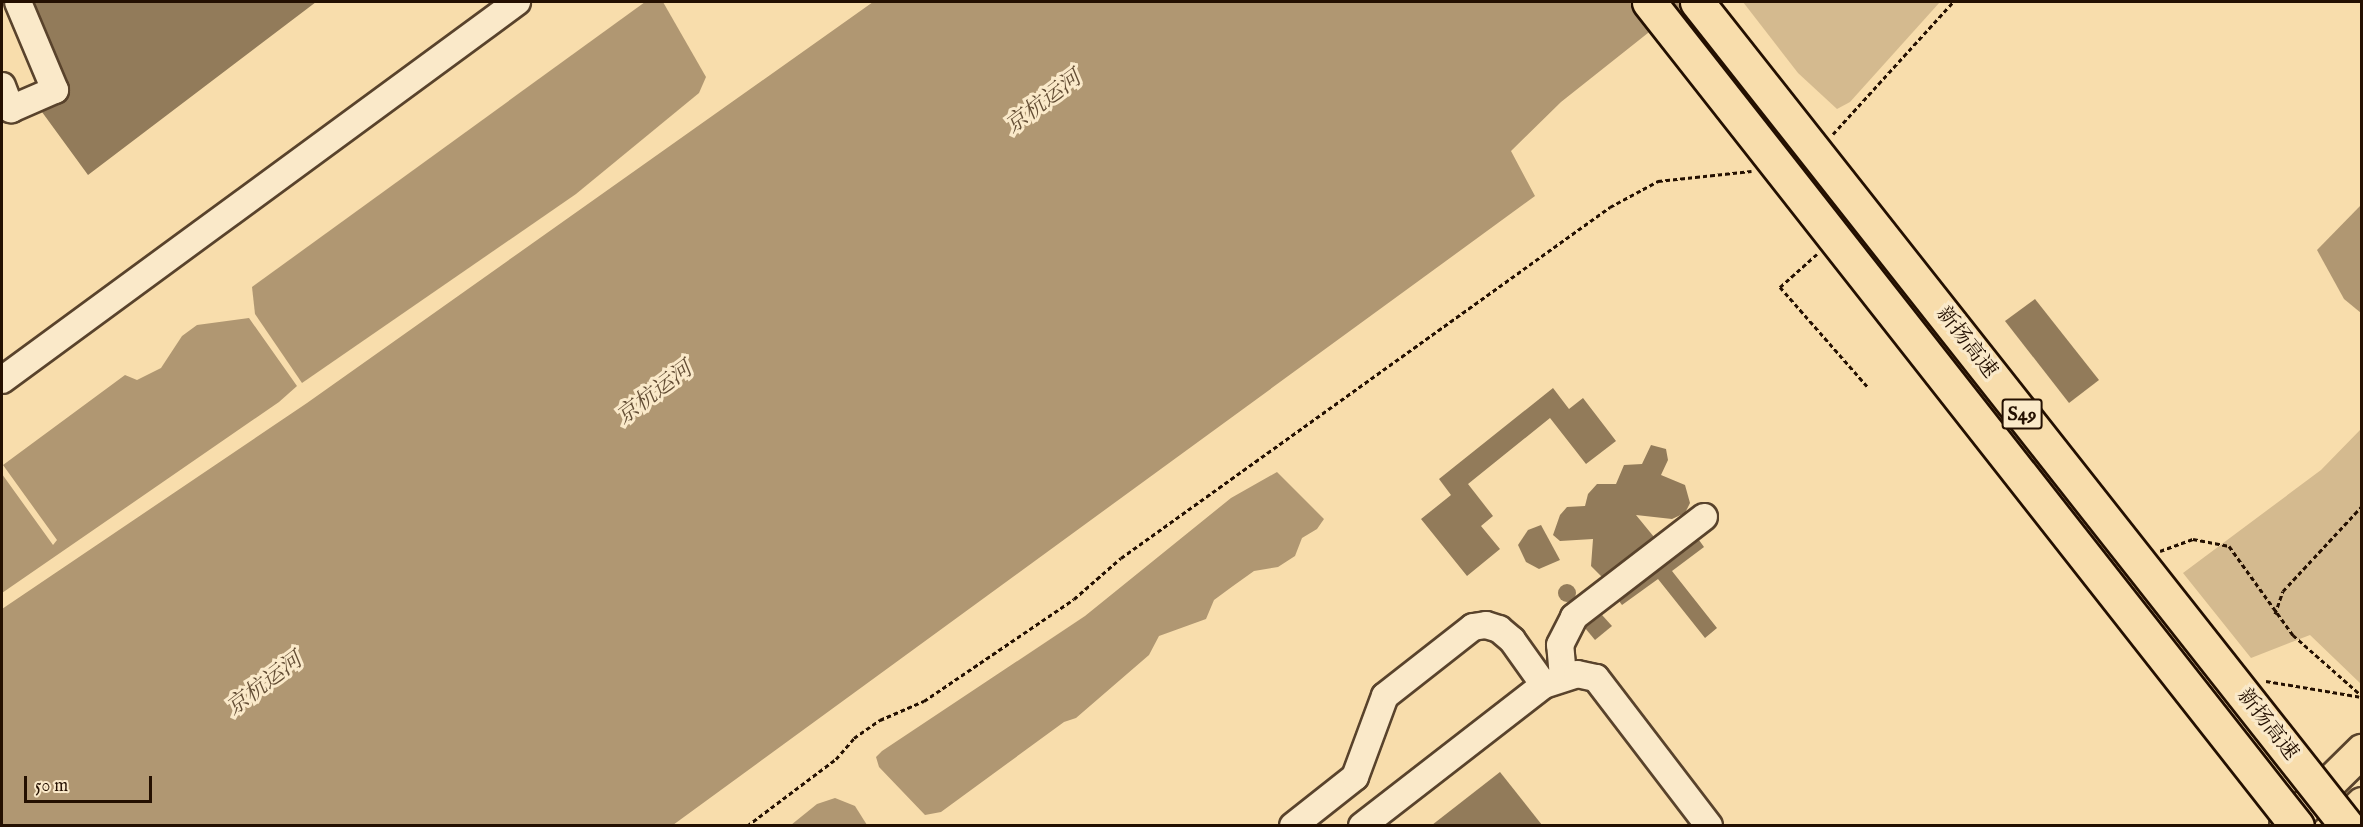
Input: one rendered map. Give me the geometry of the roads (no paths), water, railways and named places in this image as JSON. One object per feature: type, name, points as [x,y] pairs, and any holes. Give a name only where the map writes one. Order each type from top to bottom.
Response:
[{"type":"highway","name":"新扬高速","points":[[1648,2],[2296,825]]},
{"type":"highway","name":"新扬高速","points":[[1697,2],[2347,825]]},
{"type":"highway","points":[[2340,825],[2361,804]]},
{"type":"main road","points":[[2286,825],[2361,751]]},
{"type":"street","points":[[2,86],[11,109],[55,90],[18,2]]},
{"type":"street","points":[[2,380],[517,2]]},
{"type":"street","points":[[1554,681],[1560,645],[1574,617],[1704,517]]},
{"type":"street","points":[[1293,825],[1355,777],[1385,696],[1473,627],[1486,625],[1499,629],[1554,681]]},
{"type":"street","points":[[1362,825],[1554,681],[1577,674],[1596,678],[1709,825]]},
{"type":"water","points":[[645,2],[663,2],[706,77],[699,93],[576,194],[302,383],[255,314],[252,287]]},
{"type":"water","name":"京杭运河","points":[[873,2],[1687,2],[1561,102],[1511,151],[1535,196],[673,825],[2,826],[2,609],[307,403]]},
{"type":"water","points":[[2361,205],[2361,313],[2344,299],[2317,250]]},
{"type":"water","points":[[249,318],[297,386],[279,402],[2,593],[2,474],[53,545],[57,540],[3,465],[125,375],[137,380],[161,368],[182,336],[197,325]]},
{"type":"water","points":[[1277,472],[1324,519],[1317,529],[1302,538],[1295,556],[1278,567],[1254,571],[1214,600],[1206,619],[1159,636],[1149,655],[1076,718],[1064,722],[941,812],[925,815],[879,767],[876,757],[882,751],[1085,616],[1231,498]]},
{"type":"water","points":[[835,798],[855,806],[867,825],[791,825],[817,804]]}]
